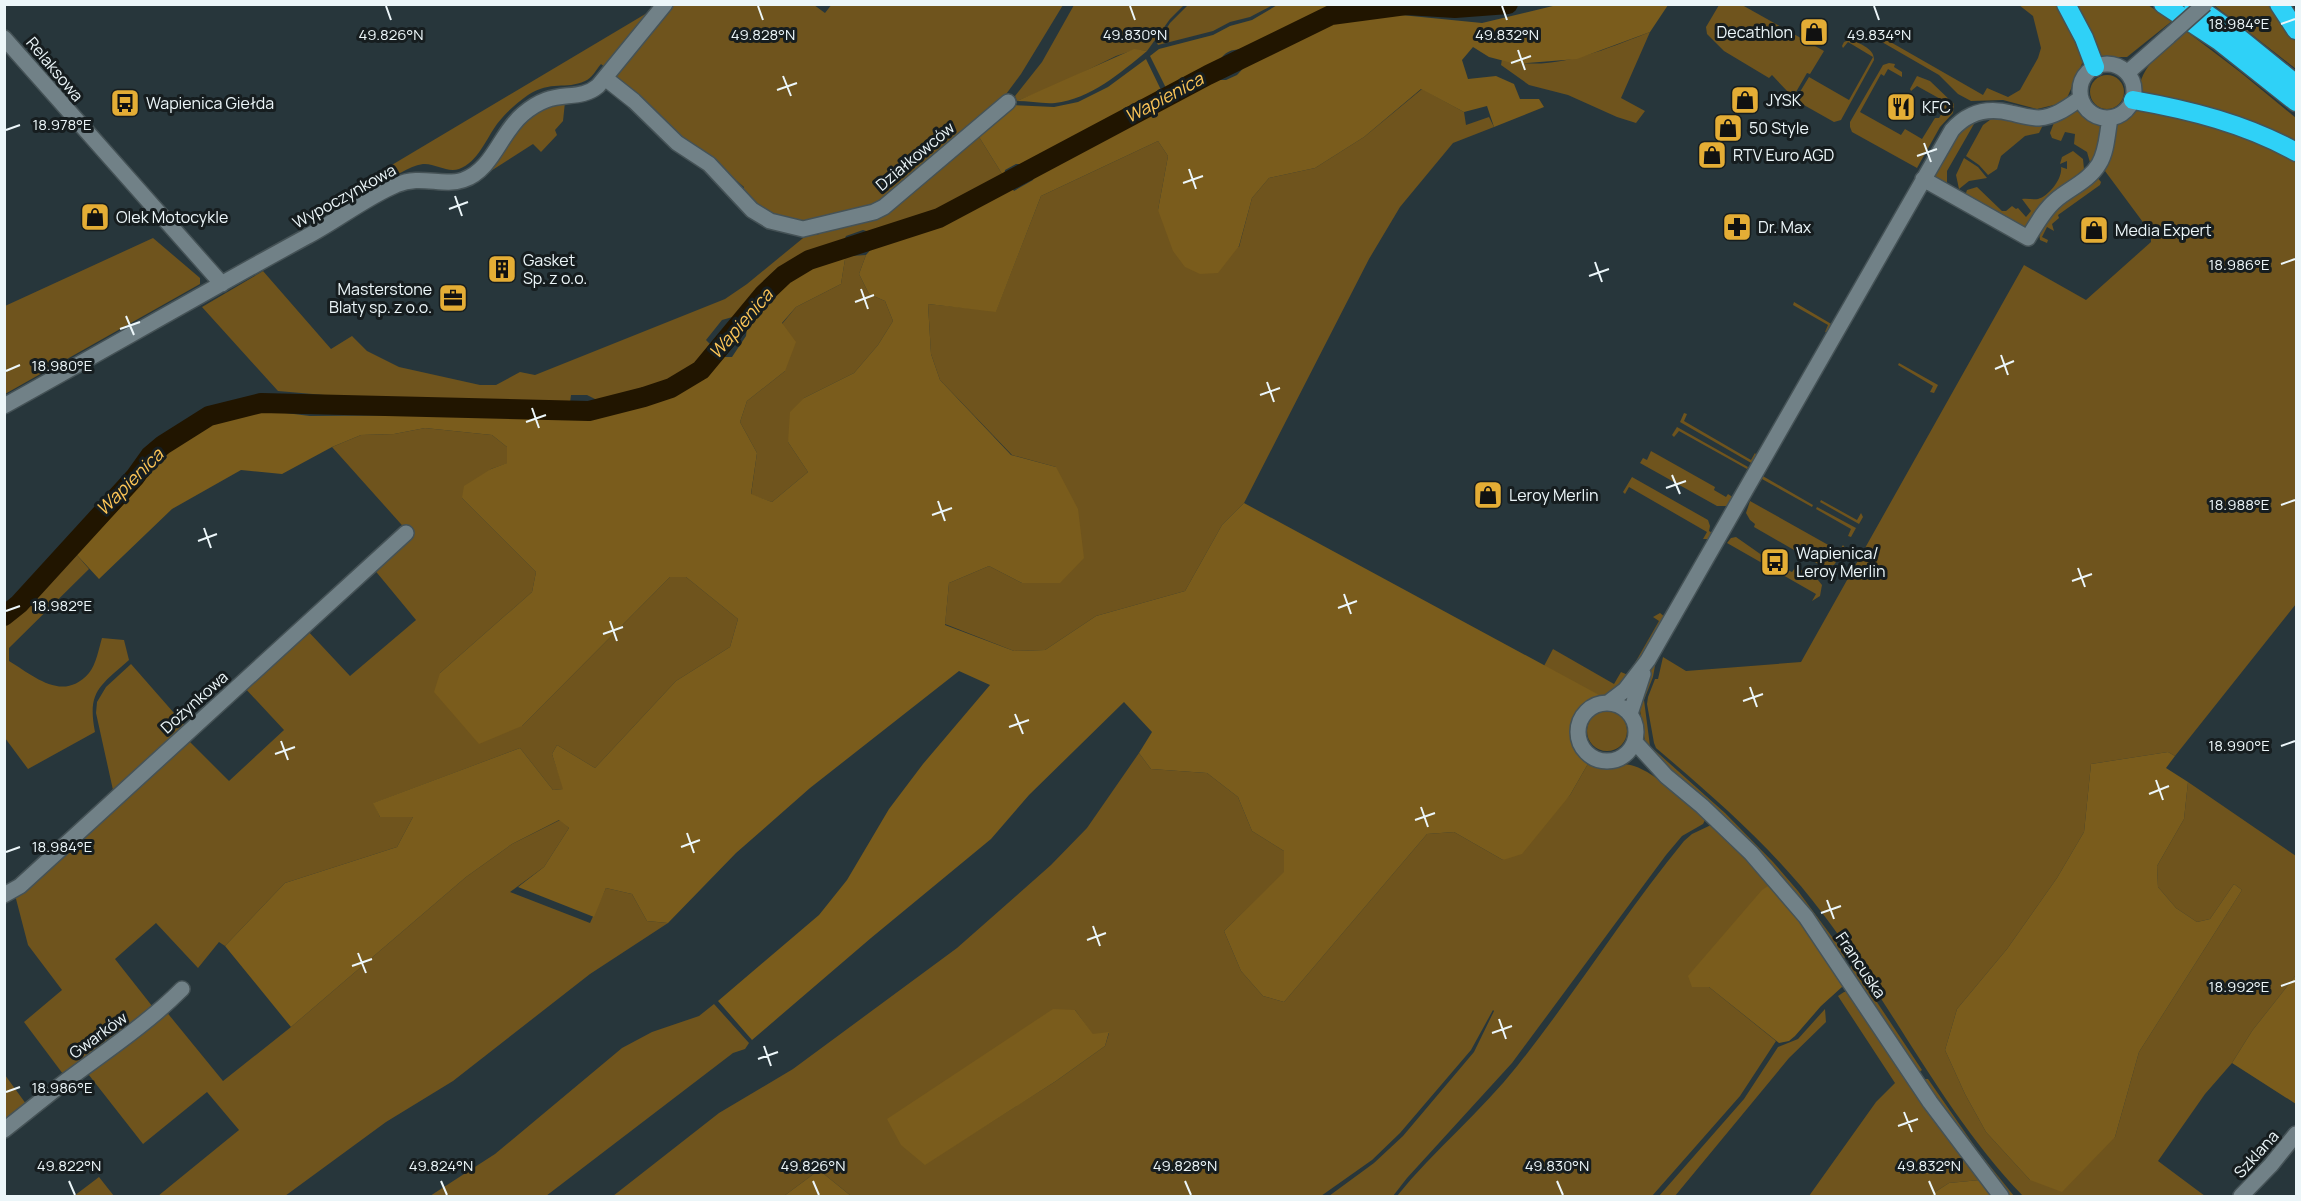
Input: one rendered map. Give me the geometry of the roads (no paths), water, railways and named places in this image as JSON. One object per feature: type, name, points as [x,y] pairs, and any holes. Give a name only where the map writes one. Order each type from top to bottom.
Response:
[{"type":"highway","points":[[2066,4],[2084,38],[2095,67]]},
{"type":"highway","points":[[2163,4],[2219,41],[2296,102]]},
{"type":"highway","points":[[2193,4],[2227,28],[2296,84]]},
{"type":"highway","points":[[2279,4],[2296,30]]},
{"type":"highway","points":[[2133,100],[2200,114],[2237,125],[2270,138],[2296,152]]},
{"type":"street","name":"Wypoczynkowa","points":[[4,406],[325,227],[395,185],[410,180],[428,179],[449,182],[461,181],[470,177],[488,162],[512,124],[534,106],[546,100],[592,91],[665,4]]},
{"type":"street","points":[[2127,73],[2205,4]]},
{"type":"street","name":"Relaksowa","points":[[4,38],[222,284]]},
{"type":"street","points":[[2108,64],[2127,73],[2134,86],[2133,100],[2127,110],[2110,119],[2093,115],[2083,105],[2081,83],[2095,67],[2108,64]]},
{"type":"street","name":"Działkowców","points":[[605,78],[634,101],[677,143],[709,164],[752,210],[781,225],[803,229],[874,212],[884,207],[1008,102]]},
{"type":"street","points":[[1608,703],[1625,690],[1648,660],[1952,130],[1974,113],[1994,111],[2038,118],[2058,113],[2081,98]]},
{"type":"street","points":[[1923,179],[2028,238],[2046,210],[2096,168],[2104,152],[2110,119]]},
{"type":"street","name":"Dożynkowa","points":[[4,895],[20,886],[406,533]]},
{"type":"street","points":[[1630,714],[1648,660]]},
{"type":"street","points":[[1608,703],[1624,708],[1630,714],[1635,722],[1636,732],[1635,742],[1630,750],[1613,760],[1594,758],[1586,752],[1578,734],[1583,715],[1590,708],[1608,703]]},
{"type":"street","name":"Francuska","points":[[1635,742],[1666,776],[1728,830],[1806,917],[1930,1102],[2001,1197]]},
{"type":"street","name":"Francuska","points":[[1622,756],[1666,776]]},
{"type":"street","name":"Gwarków","points":[[4,1130],[67,1080],[126,1039],[183,989]]},
{"type":"street","name":"Szklana","points":[[2241,1197],[2271,1166],[2296,1134]]},
{"type":"waterway","name":"Wapienica","points":[[4,616],[19,604],[135,477],[150,456],[163,445],[209,416],[261,403],[589,411],[644,397],[671,388],[701,370],[764,294],[784,275],[809,260],[939,218],[1208,75],[1331,15],[1406,5],[1455,8],[1508,4]]},
{"type":"place","name":"Decathlon","points":[[1814,32]]},
{"type":"place","name":"JYSK","points":[[1745,100]]},
{"type":"place","name":"Wapienica Giełda","points":[[125,103]]},
{"type":"place","name":"KFC","points":[[1901,107]]},
{"type":"place","name":"50 Style","points":[[1728,128]]},
{"type":"place","name":"RTV Euro AGD","points":[[1712,155]]},
{"type":"place","name":"Olek Motocykle","points":[[95,217]]},
{"type":"place","name":"Dr. Max","points":[[1737,227]]},
{"type":"place","name":"Media Expert","points":[[2094,230]]},
{"type":"place","name":"Gasket Sp. z o.o.","points":[[502,269]]},
{"type":"place","name":"Masterstone Blaty sp. z o.o.","points":[[453,298]]},
{"type":"place","name":"Leroy Merlin","points":[[1488,495]]},
{"type":"place","name":"Wapienica/ Leroy Merlin","points":[[1775,562]]}]
